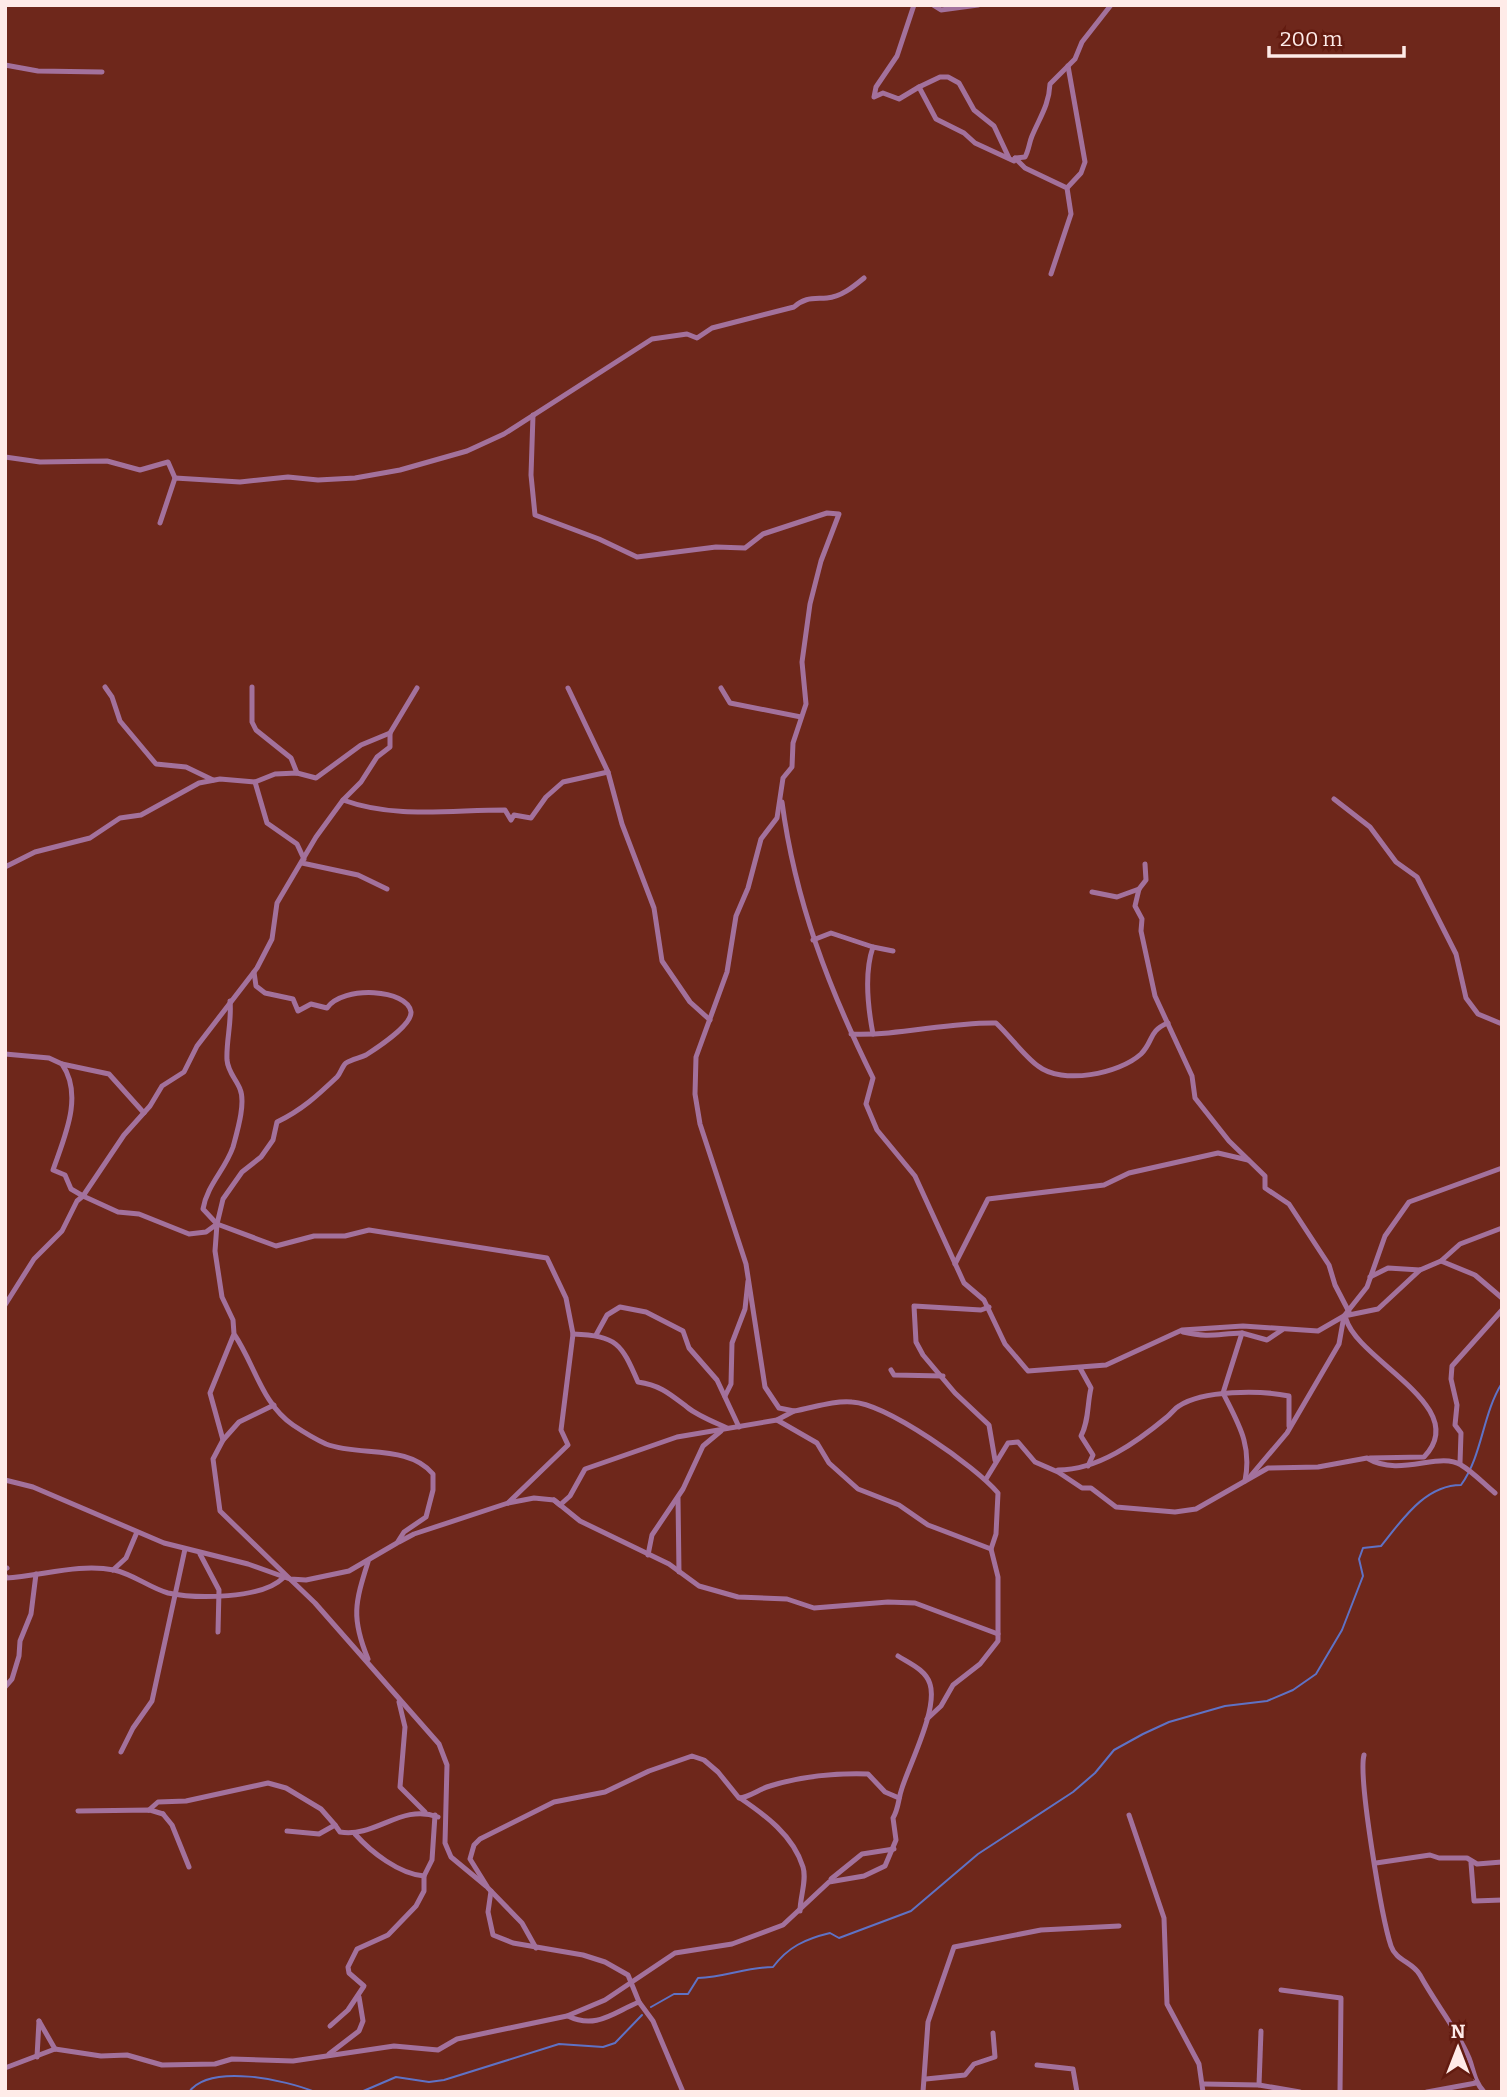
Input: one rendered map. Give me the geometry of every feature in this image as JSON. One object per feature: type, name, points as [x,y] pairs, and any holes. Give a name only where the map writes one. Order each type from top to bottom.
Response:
[{"type":"street","points":[[914,5],[897,56],[876,87],[874,97],[883,93],[899,99],[940,77],[948,77],[959,83],[974,110],[994,126],[1013,159]]},
{"type":"street","points":[[933,5],[942,10],[978,5]]},
{"type":"street","points":[[1013,159],[1025,157],[1028,151],[1034,131],[1049,101],[1050,83],[1068,66],[1111,5]]},
{"type":"street","points":[[5,65],[38,71],[102,72]]},
{"type":"street","points":[[1067,188],[1082,173],[1085,162],[1068,66]]},
{"type":"street","points":[[919,87],[936,119],[964,133],[975,143],[1013,159],[1025,168],[1067,188]]},
{"type":"street","points":[[1051,274],[1071,214],[1067,188]]},
{"type":"street","points":[[176,478],[240,482],[288,477],[355,478],[467,451],[533,415],[652,339],[687,334],[697,338],[712,328],[794,307],[802,300],[838,294],[864,278]]},
{"type":"street","points":[[533,415],[531,475],[535,515],[599,539],[637,557],[716,547],[745,548],[763,534],[838,512],[835,531],[821,561],[810,604],[802,662],[806,704],[793,743],[792,766],[783,778],[782,799],[793,869],[813,940],[851,1034],[873,1077],[866,1104],[877,1130],[915,1176],[964,1283],[989,1307],[1005,1344],[1028,1371],[1106,1365],[1180,1331],[1243,1326],[1318,1331],[1347,1314],[1378,1309],[1420,1270],[1441,1261],[1460,1244],[1502,1228]]},
{"type":"street","points":[[5,457],[40,462],[107,461],[140,470],[168,462],[176,478],[160,523]]},
{"type":"street","points":[[105,687],[112,697],[120,721],[144,746],[156,764],[186,767],[213,780]]},
{"type":"street","points":[[252,687],[252,722],[256,730],[290,758],[297,773]]},
{"type":"street","points":[[5,1305],[34,1259],[62,1231],[77,1201],[124,1135],[144,1113],[162,1086],[184,1072],[197,1046],[254,972],[272,939],[277,903],[343,800],[361,782],[377,757],[390,747],[390,733],[417,688]]},
{"type":"street","points":[[568,688],[608,772],[622,824],[654,908],[662,961],[690,1002],[710,1020]]},
{"type":"street","points":[[721,688],[730,703],[801,717]]},
{"type":"street","points":[[5,867],[35,852],[90,838],[120,818],[141,815],[200,783],[213,780],[255,782],[275,774],[297,773],[316,778],[361,745],[390,733]]},
{"type":"street","points":[[343,800],[369,809],[380,807],[405,813],[505,810],[510,820],[514,815],[531,818],[546,797],[563,782],[608,772]]},
{"type":"street","points":[[255,782],[267,823],[297,844],[303,861]]},
{"type":"street","points":[[782,799],[777,818],[761,839],[748,888],[736,916],[727,972],[696,1057],[695,1094],[700,1124],[731,1212],[749,1280],[765,1387],[779,1408],[793,1412]]},
{"type":"street","points":[[1334,799],[1370,827],[1396,862],[1417,877],[1456,954],[1466,998],[1478,1014],[1502,1024]]},
{"type":"street","points":[[303,861],[358,875],[387,889]]},
{"type":"street","points":[[986,1479],[1007,1443],[1018,1442],[1035,1462],[1055,1470],[1082,1488],[1091,1488],[1116,1507],[1175,1512],[1196,1508],[1244,1484],[1268,1468],[1318,1467],[1367,1458],[1424,1457],[1434,1446],[1437,1428],[1429,1408],[1356,1338],[1329,1265],[1289,1204],[1265,1188],[1265,1176],[1229,1141],[1195,1098],[1192,1076],[1155,996],[1141,931],[1142,919],[1135,905],[1139,889],[1146,880],[1145,864]]},
{"type":"street","points":[[1092,892],[1117,897],[1139,889]]},
{"type":"street","points":[[813,940],[831,933],[873,947],[893,950]]},
{"type":"street","points":[[873,947],[869,1002],[873,1034]]},
{"type":"street","points":[[223,1440],[210,1393],[234,1335],[233,1321],[222,1297],[215,1251],[217,1224],[223,1199],[242,1172],[261,1157],[273,1140],[277,1122],[313,1101],[346,1064],[365,1056],[396,1035],[409,1020],[411,1012],[408,1003],[374,991],[342,996],[332,1001],[327,1008],[311,1004],[298,1011],[293,999],[265,993],[256,986],[254,972]]},
{"type":"street","points":[[230,1001],[232,1022],[227,1060],[240,1089],[242,1101],[228,1161],[206,1191],[203,1209],[217,1224],[276,1245],[314,1236],[345,1236],[369,1230],[547,1258],[566,1298],[573,1334],[561,1430],[568,1445],[508,1503]]},
{"type":"street","points":[[851,1034],[873,1034],[965,1022],[996,1023],[1038,1066],[1062,1076],[1089,1076],[1140,1055],[1154,1028],[1168,1023]]},
{"type":"street","points":[[5,1054],[48,1058],[62,1064],[109,1074],[144,1113]]},
{"type":"street","points":[[62,1064],[70,1075],[74,1094],[63,1138],[64,1146],[53,1170],[65,1175],[71,1189],[118,1212],[139,1213],[189,1234],[205,1232],[217,1224]]},
{"type":"street","points":[[955,1264],[988,1199],[1104,1185],[1129,1173],[1218,1153],[1251,1160]]},
{"type":"street","points":[[1244,1484],[1289,1429],[1339,1344],[1347,1314],[1367,1287],[1385,1236],[1409,1202],[1502,1168]]},
{"type":"street","points":[[1441,1261],[1475,1275],[1502,1298]]},
{"type":"street","points":[[1370,1277],[1388,1268],[1420,1270]]},
{"type":"street","points":[[726,1396],[731,1384],[732,1343],[745,1309],[745,1290],[749,1280]]},
{"type":"street","points":[[989,1307],[981,1310],[914,1306],[916,1342],[923,1355],[955,1393],[989,1425],[995,1463]]},
{"type":"street","points":[[596,1335],[607,1315],[620,1307],[646,1312],[683,1331],[689,1348],[717,1380],[739,1427]]},
{"type":"street","points":[[1460,1463],[1461,1433],[1455,1424],[1457,1405],[1451,1380],[1452,1366],[1502,1310]]},
{"type":"street","points":[[1180,1331],[1208,1338],[1242,1333],[1267,1340],[1284,1329]]},
{"type":"street","points":[[1242,1333],[1223,1393],[1247,1448],[1249,1459],[1244,1484]]},
{"type":"street","points":[[573,1334],[596,1335],[621,1347],[638,1382],[652,1384],[673,1393],[687,1408],[726,1429]]},
{"type":"street","points":[[234,1335],[248,1354],[266,1397],[290,1423],[326,1444],[408,1457],[428,1467],[433,1474],[433,1490],[426,1517],[404,1532],[397,1543]]},
{"type":"street","points":[[1080,1368],[1091,1388],[1086,1408],[1088,1420],[1081,1436],[1093,1455],[1088,1466]]},
{"type":"street","points":[[891,1370],[894,1375],[908,1377],[943,1376]]},
{"type":"street","points":[[1055,1470],[1081,1470],[1140,1437],[1181,1403],[1223,1393],[1237,1391],[1289,1396],[1289,1429]]},
{"type":"street","points":[[554,1500],[560,1505],[570,1496],[586,1469],[677,1437],[777,1420],[793,1412],[848,1401],[886,1411],[986,1479],[998,1493],[996,1534],[991,1549],[998,1577],[998,1634],[995,1648],[953,1685],[941,1706],[927,1719]]},
{"type":"street","points":[[274,1405],[239,1422],[223,1440],[213,1459],[220,1511],[300,1586],[439,1744],[447,1765],[445,1843],[451,1857],[489,1888],[522,1923],[536,1948]]},
{"type":"street","points":[[777,1420],[817,1443],[829,1463],[858,1489],[899,1505],[928,1525],[991,1549]]},
{"type":"street","points":[[648,1555],[652,1535],[690,1478],[703,1446],[726,1429]]},
{"type":"street","points":[[1367,1458],[1380,1466],[1419,1465],[1437,1461],[1460,1463],[1495,1493]]},
{"type":"street","points":[[5,1480],[33,1487],[137,1532],[200,1554],[248,1564],[283,1578],[306,1580],[349,1571],[368,1562],[391,1544],[414,1534],[508,1503],[534,1498],[554,1500],[580,1521],[618,1537],[680,1572],[699,1586],[738,1597],[787,1599],[814,1608],[888,1602],[915,1603],[998,1634]]},
{"type":"street","points":[[677,1495],[680,1572]]},
{"type":"street","points":[[113,1570],[126,1558],[137,1532]]},
{"type":"street","points":[[121,1752],[133,1728],[152,1701],[185,1549]]},
{"type":"street","points":[[200,1554],[219,1590],[218,1632]]},
{"type":"street","points":[[368,1562],[357,1596],[355,1626],[370,1664]]},
{"type":"street","points":[[6,1574],[113,1570],[176,1594],[219,1596],[260,1592],[283,1578]]},
{"type":"street","points":[[5,1687],[12,1679],[20,1641],[32,1614],[36,1574]]},
{"type":"street","points":[[829,1882],[874,1873],[885,1866],[894,1849],[896,1828],[893,1818],[899,1809],[900,1798],[927,1719],[931,1685],[921,1670],[898,1657]]},
{"type":"street","points":[[398,1699],[405,1727],[400,1787],[425,1812]]},
{"type":"street","points":[[1364,1755],[1367,1804],[1392,1949],[1401,1961],[1418,1971],[1470,2059],[1476,2083],[1484,2092]]},
{"type":"street","points":[[683,2092],[653,2021],[639,2002],[628,1975],[597,1959],[536,1948],[493,1935],[488,1912],[489,1888],[470,1859],[478,1840],[561,1799],[606,1792],[649,1770],[692,1756],[704,1760],[718,1772],[739,1798],[764,1813],[779,1829],[803,1867],[800,1911]]},
{"type":"street","points":[[739,1798],[808,1777],[868,1774],[885,1792],[900,1798]]},
{"type":"street","points":[[154,1803],[186,1801],[268,1783],[286,1788],[321,1809],[340,1832],[368,1832],[394,1816],[425,1812],[444,1819]]},
{"type":"street","points":[[149,1810],[154,1803]]},
{"type":"street","points":[[154,1803],[172,1825],[189,1867]]},
{"type":"street","points":[[78,1811],[149,1810],[163,1814]]},
{"type":"street","points":[[330,2026],[339,2020],[364,1986],[349,1973],[348,1967],[358,1949],[388,1935],[416,1906],[424,1891],[424,1876],[432,1860],[435,1815]]},
{"type":"street","points":[[1129,1815],[1164,1918],[1167,2004],[1199,2064],[1204,2084],[1203,2092]]},
{"type":"street","points":[[288,1831],[318,1834],[335,1825]]},
{"type":"street","points":[[355,1834],[378,1855],[415,1875],[424,1876]]},
{"type":"street","points":[[5,2068],[55,2049],[101,2056],[127,2055],[162,2064],[215,2064],[232,2059],[293,2061],[394,2046],[438,2050],[457,2039],[567,2016],[605,2000],[675,1954],[732,1944],[783,1925],[862,1854],[894,1849]]},
{"type":"street","points":[[1376,1863],[1430,1854],[1438,1858],[1467,1858],[1471,1863],[1474,1900],[1502,1900]]},
{"type":"street","points":[[1471,1863],[1502,1862]]},
{"type":"street","points":[[923,2092],[926,2080],[928,2022],[954,1947],[1041,1930],[1119,1926]]},
{"type":"street","points":[[1281,1990],[1341,1998],[1340,2092]]},
{"type":"street","points":[[327,2056],[359,2031],[363,2021],[360,1994]]},
{"type":"street","points":[[567,2016],[596,2022],[639,2002]]},
{"type":"street","points":[[37,2057],[39,2021],[55,2049]]},
{"type":"street","points":[[1259,2085],[1261,2031]]},
{"type":"street","points":[[926,2080],[965,2075],[974,2064],[995,2057],[993,2033]]},
{"type":"street","points":[[1037,2066],[1073,2069],[1077,2092]]},
{"type":"street","points":[[1427,2092],[1476,2083]]},
{"type":"street","points":[[1204,2084],[1259,2085],[1300,2092]]},
{"type":"waterway","points":[[651,2007],[674,1994],[688,1994],[698,1978],[773,1967],[791,1949],[805,1941],[830,1933],[839,1938],[911,1911],[978,1854],[1073,1792],[1095,1773],[1114,1750],[1169,1722],[1225,1706],[1267,1701],[1293,1690],[1316,1674],[1342,1630],[1363,1576],[1359,1559],[1363,1548],[1381,1546],[1406,1515],[1425,1497],[1436,1491],[1461,1485],[1474,1460],[1490,1408],[1502,1383]]},
{"type":"waterway","points":[[361,2092],[396,2077],[429,2082],[444,2080],[559,2044],[603,2047],[615,2043],[642,2015]]},
{"type":"waterway","points":[[189,2092],[199,2083],[230,2076],[268,2079],[315,2092]]}]
